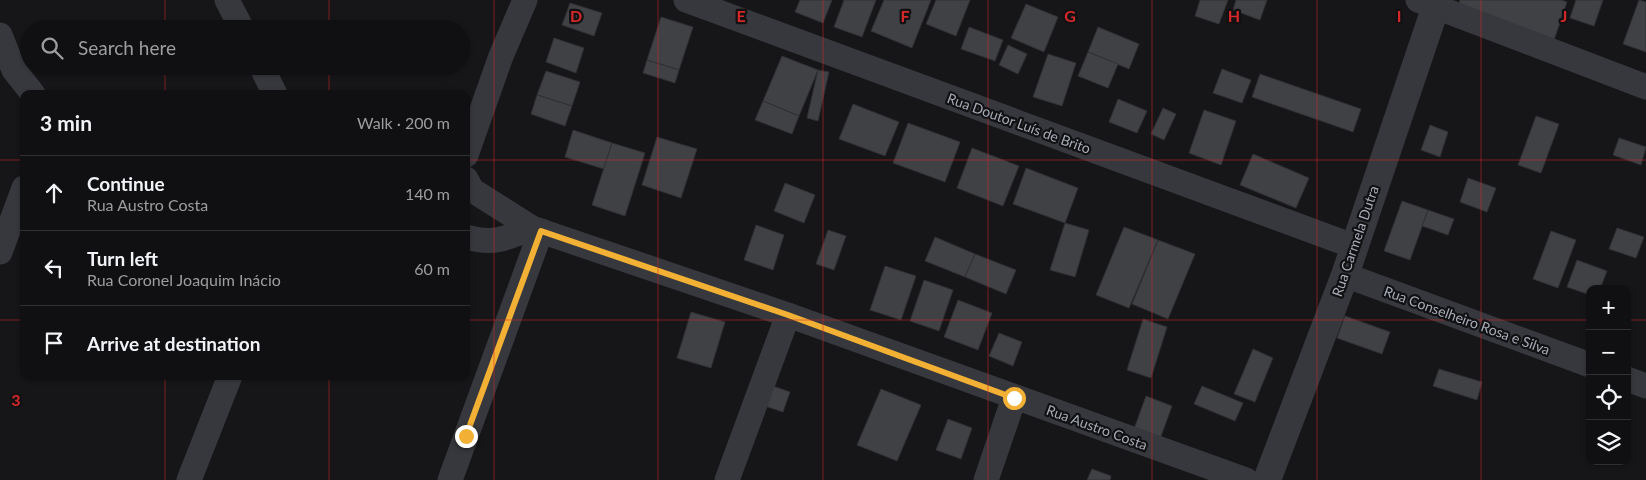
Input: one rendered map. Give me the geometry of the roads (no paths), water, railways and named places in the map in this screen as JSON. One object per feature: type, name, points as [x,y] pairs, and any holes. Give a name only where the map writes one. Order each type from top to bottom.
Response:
[{"type":"street","points":[[227,0],[237,20]]},
{"type":"street","points":[[470,144],[501,56],[524,0]]},
{"type":"street","name":"Rua Doutor Luís de Brito","points":[[686,0],[1353,246]]},
{"type":"street","points":[[1430,2],[1646,87]]},
{"type":"street","name":"Rua Carmela Dutra","points":[[1267,480],[1345,275],[1430,2]]},
{"type":"street","points":[[0,34],[14,70],[30,90]]},
{"type":"street","points":[[266,75],[273,90]]},
{"type":"street","name":"Rua Austro Costa","points":[[470,186],[472,190],[536,229],[788,315],[1246,480]]},
{"type":"street","points":[[0,252],[20,199]]},
{"type":"street","points":[[470,238],[480,241],[494,241],[536,229]]},
{"type":"street","points":[[450,480],[536,229]]},
{"type":"street","name":"Rua Conselheiro Rosa e Silva","points":[[1345,275],[1586,364]]},
{"type":"street","points":[[727,480],[788,315]]},
{"type":"street","points":[[189,480],[228,380]]},
{"type":"street","points":[[1631,380],[1646,386]]},
{"type":"street","points":[[986,480],[1014,398]]}]
